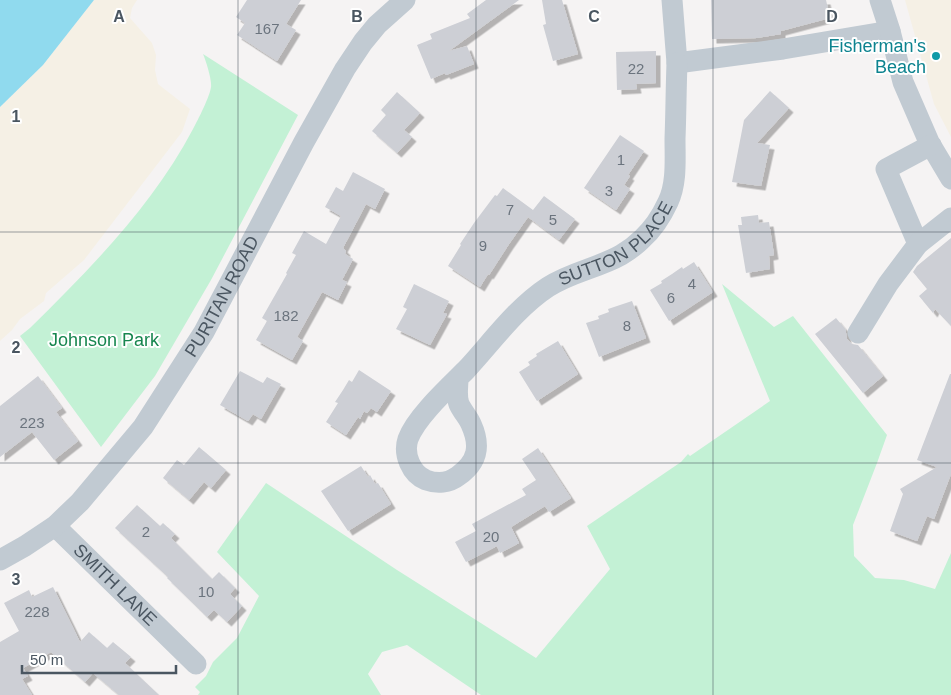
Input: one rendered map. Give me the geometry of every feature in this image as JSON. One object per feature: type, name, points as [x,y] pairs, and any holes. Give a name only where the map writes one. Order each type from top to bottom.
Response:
[{"type":"street","name":"PURITAN ROAD","points":[[0,560],[55,526],[80,502],[143,427],[204,332],[344,69],[362,42],[377,25],[405,0]]},
{"type":"street","name":"SUTTON PLACE","points":[[458,378],[457,394],[460,405],[476,439],[476,454],[468,469],[455,478],[440,483],[424,479],[412,469],[406,454],[408,440],[416,423],[512,319],[534,298],[549,286],[622,255],[643,238],[657,221],[668,202],[674,179],[677,64],[672,0]]},
{"type":"street","points":[[880,0],[903,82],[931,145],[951,179]]},
{"type":"street","points":[[677,64],[783,50],[890,31]]},
{"type":"street","points":[[918,244],[886,168],[931,145]]},
{"type":"street","points":[[858,333],[888,284],[918,244],[951,218]]},
{"type":"street","name":"SMITH LANE","points":[[55,526],[196,664]]},
{"type":"green space","name":"Johnson Park","points":[[203,54],[298,115],[211,280],[155,376],[101,447],[20,336],[98,259],[140,210],[177,157],[198,120],[210,91],[211,80]]},
{"type":"green space","points":[[722,284],[774,327],[793,316],[887,435],[853,525],[854,556],[875,578],[904,580],[935,589],[951,553],[951,695],[481,695],[407,645],[382,652],[368,674],[381,695],[198,695],[200,692],[195,687],[206,676],[213,662],[237,638],[259,596],[217,552],[266,483],[397,570],[536,658],[610,569],[587,526],[681,462],[688,454],[690,456],[770,401]]},
{"type":"sand","points":[[94,0],[137,0],[132,8],[130,18],[152,43],[156,55],[155,70],[158,84],[190,109],[182,132],[84,260],[46,293],[44,301],[20,319],[0,341],[0,107],[43,65]]},
{"type":"sand","name":"Fisherman's Beach","points":[[905,0],[951,0],[951,137],[934,104]]},
{"type":"water","points":[[0,0],[94,0],[43,65],[0,107]]},
{"type":"building","points":[[247,0],[301,0],[286,24],[296,30],[277,61],[237,35],[245,23],[236,17]]},
{"type":"building","points":[[486,0],[519,0],[449,51],[467,46],[474,64],[431,79],[417,45],[432,39],[430,34],[470,18],[467,14]]},
{"type":"building","points":[[542,0],[562,0],[578,54],[553,61],[543,25],[546,24]]},
{"type":"building","points":[[711,0],[826,0],[830,18],[781,31],[781,34],[757,38],[712,39]]},
{"type":"building","points":[[656,51],[656,83],[636,84],[637,89],[617,90],[616,52]]},
{"type":"building","points":[[770,91],[789,108],[757,143],[770,145],[761,186],[732,182],[744,120]]},
{"type":"building","points":[[397,92],[420,113],[404,130],[412,137],[397,153],[372,131],[386,115],[381,110]]},
{"type":"building","points":[[620,135],[644,151],[628,175],[630,176],[624,185],[630,189],[616,210],[584,188]]},
{"type":"building","points":[[353,172],[385,189],[375,209],[366,204],[343,248],[346,251],[345,254],[353,259],[342,280],[347,282],[338,300],[322,292],[297,337],[303,341],[292,360],[256,340],[267,321],[262,318],[287,274],[296,255],[292,253],[304,231],[326,244],[341,216],[325,207],[336,187],[343,191]]},
{"type":"building","points":[[503,188],[533,210],[544,196],[575,219],[559,240],[528,217],[480,287],[448,266],[474,223],[495,195],[497,196]]},
{"type":"building","points":[[758,215],[759,223],[769,222],[774,255],[769,256],[770,269],[746,273],[738,225],[742,225],[741,217]]},
{"type":"building","points":[[951,238],[951,326],[935,309],[933,313],[919,296],[927,289],[913,272],[917,266]]},
{"type":"building","points":[[694,262],[713,292],[669,321],[650,290],[682,267],[683,269]]},
{"type":"building","points":[[414,284],[449,301],[443,313],[447,314],[430,345],[396,329],[407,309],[403,307]]},
{"type":"building","points":[[632,301],[646,338],[599,357],[586,323],[599,319],[598,316],[609,312],[608,309]]},
{"type":"building","points":[[836,318],[846,330],[847,339],[852,344],[858,345],[883,376],[863,393],[815,334]]},
{"type":"building","points":[[558,341],[578,374],[537,401],[519,372],[530,365],[528,362],[537,356],[536,354]]},
{"type":"building","points":[[359,370],[391,391],[377,412],[371,408],[367,413],[364,411],[360,419],[358,417],[346,435],[326,422],[338,403],[335,402],[349,380],[352,382]]},
{"type":"building","points":[[240,371],[263,383],[267,377],[281,384],[261,419],[253,414],[248,421],[220,405]]},
{"type":"building","points":[[950,374],[951,474],[934,519],[927,516],[917,541],[890,531],[903,494],[900,489],[937,467],[917,460]]},
{"type":"building","points":[[38,376],[62,408],[56,412],[78,441],[54,460],[32,432],[0,457],[0,406]]},
{"type":"building","points":[[199,447],[226,470],[211,488],[204,482],[189,500],[163,478],[177,460],[184,465]]},
{"type":"building","points":[[538,448],[571,498],[549,512],[545,506],[511,527],[519,543],[500,553],[497,546],[466,562],[455,542],[476,531],[472,524],[526,495],[522,489],[536,480],[522,459]]},
{"type":"building","points":[[361,466],[368,477],[370,475],[375,484],[378,483],[391,504],[348,531],[321,491]]},
{"type":"building","points":[[137,505],[160,526],[163,523],[175,534],[171,538],[212,579],[219,572],[235,588],[230,594],[242,606],[227,622],[214,610],[207,617],[168,577],[115,528]]},
{"type":"building","points":[[53,587],[80,642],[89,632],[107,648],[113,642],[131,657],[125,663],[159,695],[119,695],[93,673],[85,682],[51,652],[23,668],[28,676],[22,679],[32,695],[0,695],[0,642],[19,631],[4,603],[29,590],[32,597]]},
{"type":"place","name":"Fisherman's Beach","points":[[936,56]]}]
